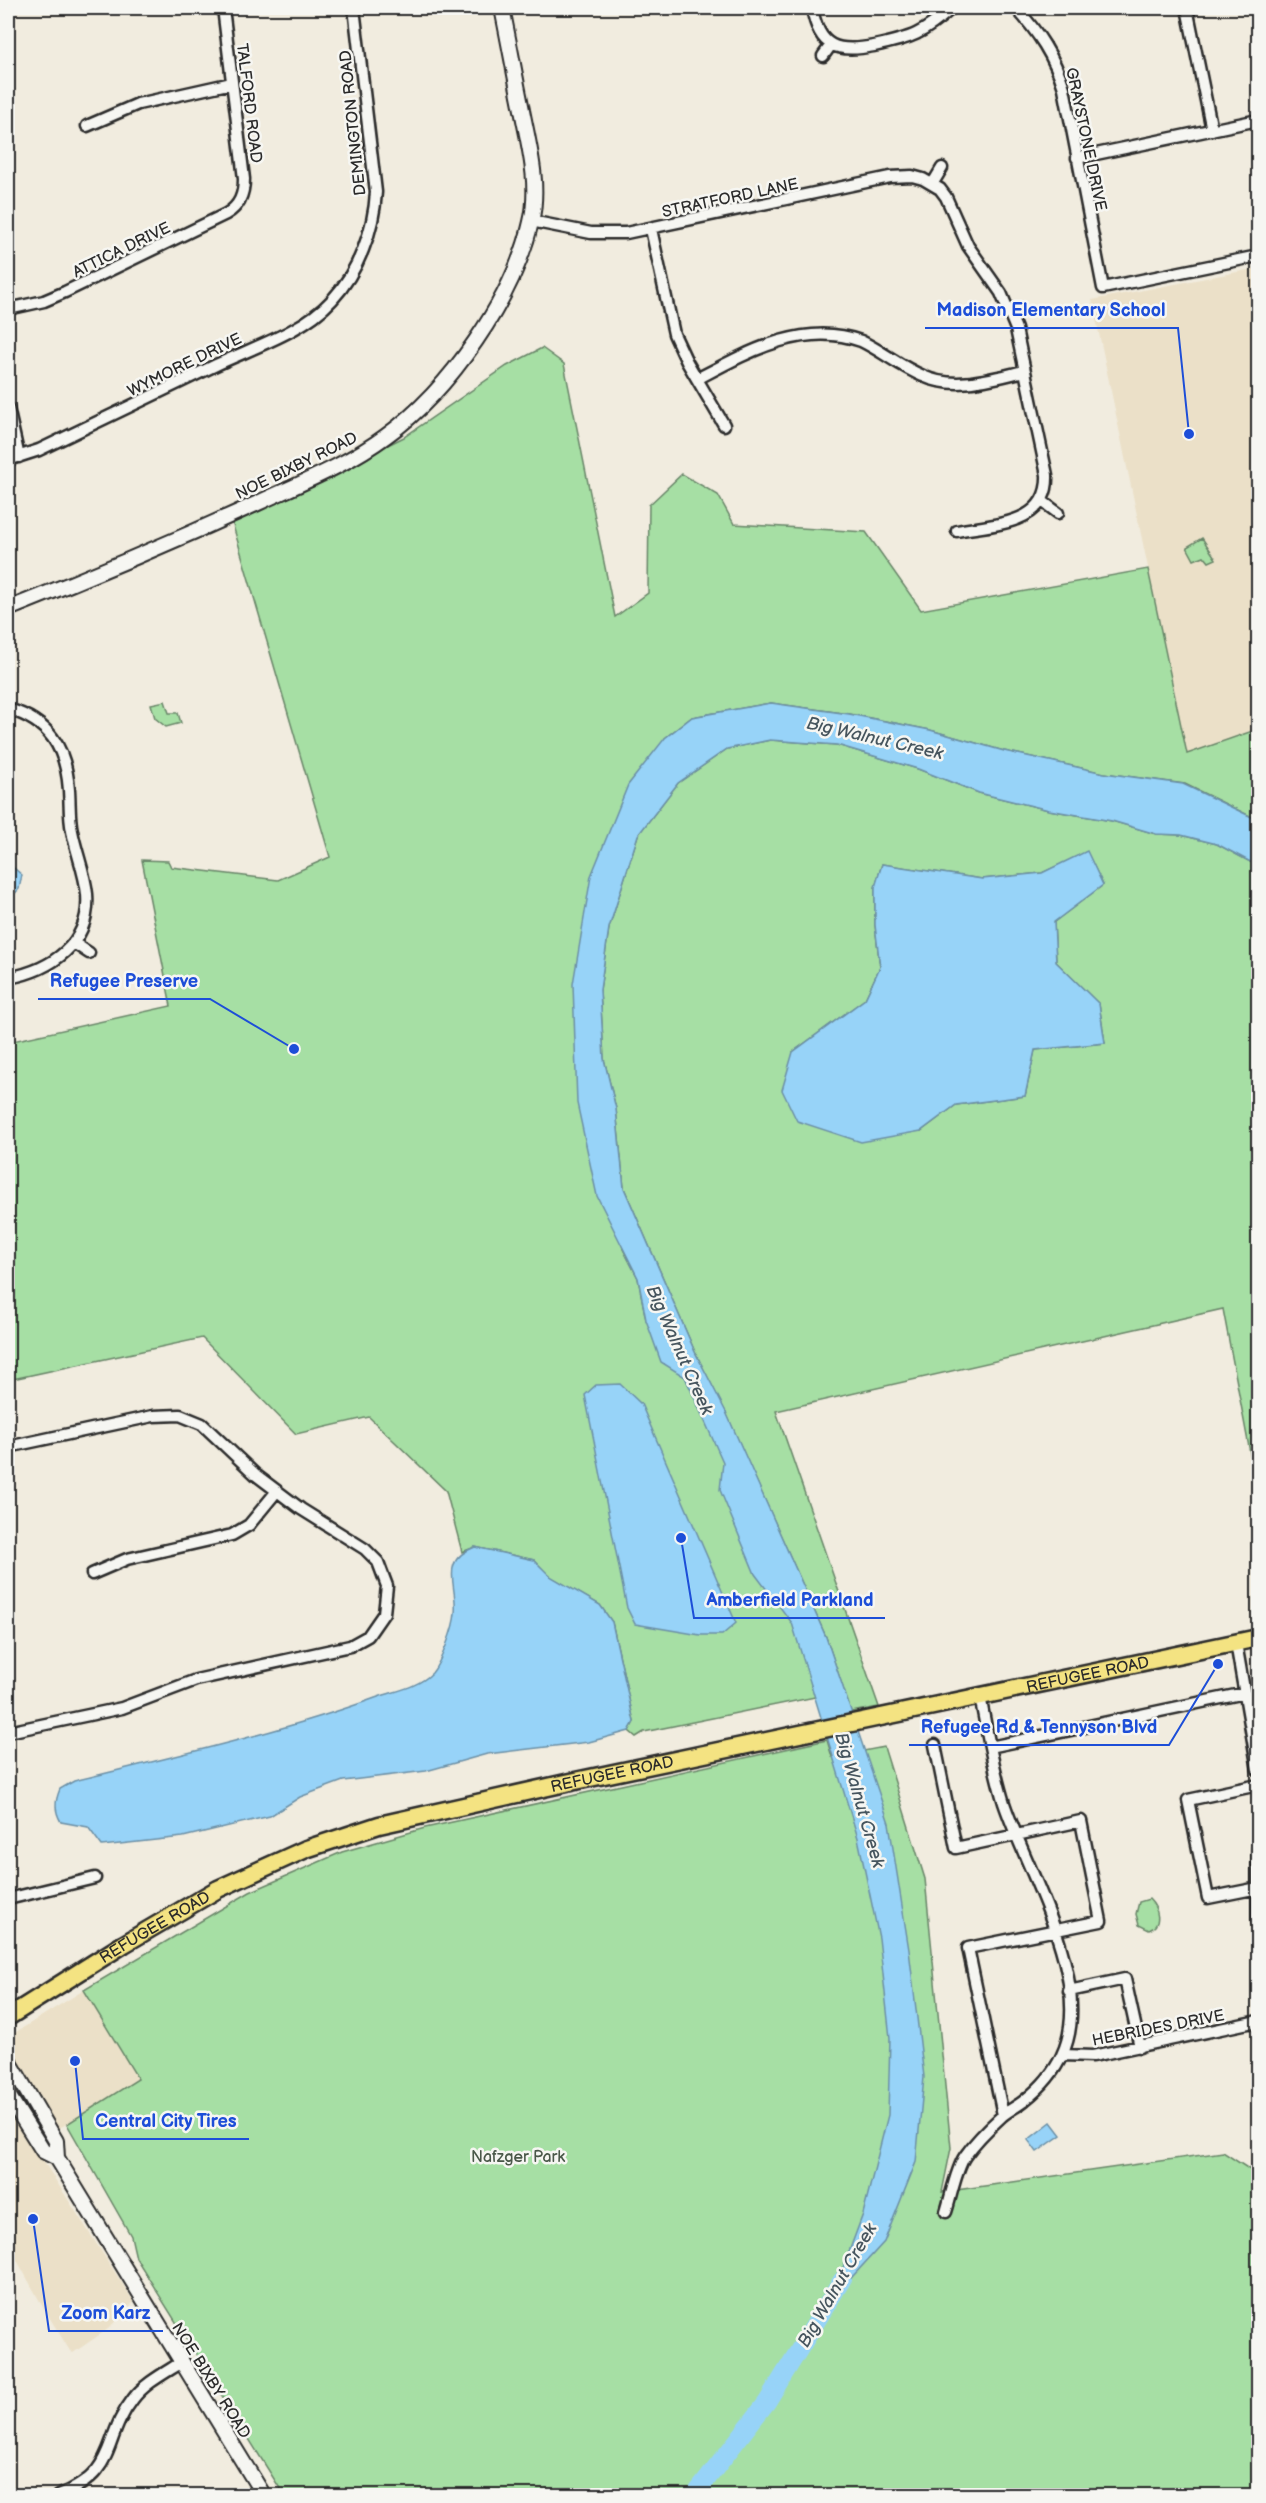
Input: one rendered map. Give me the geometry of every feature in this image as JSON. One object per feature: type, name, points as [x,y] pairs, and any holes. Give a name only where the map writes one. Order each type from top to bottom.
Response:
[{"type":"main road","name":"REFUGEE ROAD","points":[[8,2017],[208,1894],[306,1849],[379,1825],[420,1814],[1258,1638]]},
{"type":"street","name":"TALFORD ROAD","points":[[223,8],[244,179],[244,203]]},
{"type":"street","name":"DEMINGTON ROAD","points":[[354,8],[376,192],[372,222],[354,267]]},
{"type":"street","name":"NOE BIXBY ROAD","points":[[8,609],[190,534],[327,471],[387,436],[444,381],[480,333],[504,293],[531,222],[534,193],[532,164],[502,8]]},
{"type":"street","points":[[812,8],[819,32],[834,46],[855,50],[910,38],[926,30],[952,8]]},
{"type":"street","name":"GRAYSTONE DRIVE","points":[[1016,8],[1054,59],[1064,88],[1103,288],[1258,256]]},
{"type":"street","points":[[1187,8],[1212,130]]},
{"type":"street","points":[[823,56],[834,46]]},
{"type":"street","points":[[87,126],[138,104],[232,83]]},
{"type":"street","points":[[1077,158],[1258,120]]},
{"type":"street","points":[[942,168],[933,183],[946,197],[968,246],[1006,301],[1016,329],[1048,484],[1037,508],[1023,517],[957,531]]},
{"type":"street","name":"STRATFORD LANE","points":[[531,222],[591,233],[626,233],[890,177],[912,176],[933,183]]},
{"type":"street","name":"ATTICA DRIVE","points":[[8,309],[44,301],[65,292],[226,214],[244,203]]},
{"type":"street","points":[[651,229],[674,334],[724,425]]},
{"type":"street","name":"WYMORE DRIVE","points":[[8,460],[39,450],[291,329],[331,302],[354,267]]},
{"type":"street","points":[[697,379],[752,351],[796,336],[817,334],[861,341],[923,377],[940,382],[973,382],[1025,371]]},
{"type":"street","points":[[8,408],[19,457]]},
{"type":"street","points":[[1042,501],[1058,513]]},
{"type":"street","points":[[8,709],[32,717],[44,726],[59,747],[69,789],[71,830],[87,896],[82,930],[74,943],[56,961],[31,972],[8,978]]},
{"type":"street","points":[[74,943],[89,953]]},
{"type":"street","points":[[8,1447],[153,1416],[180,1416],[202,1424],[256,1475],[365,1549],[374,1557],[386,1581],[386,1605],[381,1620],[372,1632],[350,1646],[195,1680],[122,1708],[8,1732]]},
{"type":"street","points":[[92,1574],[127,1559],[221,1538],[242,1530],[259,1515],[277,1491]]},
{"type":"street","points":[[1236,1643],[1258,1770]]},
{"type":"street","points":[[990,1747],[1245,1693]]},
{"type":"street","points":[[946,2212],[964,2157],[1003,2115],[1047,2081],[1063,2055],[1070,2026],[1069,1991],[1056,1929],[1003,1801],[980,1696]]},
{"type":"street","points":[[935,1745],[956,1848],[1081,1821],[1101,1921],[968,1948],[1003,2115]]},
{"type":"street","points":[[1258,1785],[1188,1800],[1208,1898],[1258,1888]]},
{"type":"street","points":[[1258,1848],[1258,1923]]},
{"type":"street","points":[[8,1899],[95,1878]]},
{"type":"street","points":[[1069,1991],[1125,1979],[1140,2047]]},
{"type":"street","name":"HEBRIDES DRIVE","points":[[1063,2055],[1093,2056],[1258,2021]]},
{"type":"street","name":"NOE BIXBY ROAD","points":[[8,2059],[56,2141],[57,2158],[264,2496]]},
{"type":"street","name":"NOE BIXBY ROAD","points":[[8,2095],[43,2151],[57,2158]]},
{"type":"street","points":[[58,2496],[78,2487],[97,2471],[111,2449],[124,2414],[133,2399],[145,2386],[182,2362]]},
{"type":"shaded area","points":[[1258,268],[1258,729],[1187,754],[1092,300]]},
{"type":"shaded area","points":[[84,1990],[138,2079],[67,2124],[31,2142],[134,2302],[108,2329],[73,2353],[43,2307],[8,2244],[8,2037]]},
{"type":"green space","points":[[542,348],[564,364],[615,617],[648,593],[649,505],[682,474],[718,495],[734,524],[866,532],[921,610],[1148,569],[1187,754],[1258,729],[1258,820],[1185,784],[1104,773],[1004,751],[930,730],[850,714],[771,703],[692,717],[665,738],[580,965],[623,1249],[638,1278],[646,1320],[681,1358],[825,1695],[644,1732],[636,1737],[629,1731],[634,1722],[612,1622],[600,1605],[549,1576],[534,1560],[475,1547],[462,1552],[446,1491],[369,1417],[296,1434],[202,1338],[8,1380],[8,1042],[171,1006],[142,860],[168,861],[171,867],[278,880],[330,857],[232,522],[404,437],[507,366]]},
{"type":"green space","points":[[1202,538],[1216,559],[1209,562],[1204,556],[1194,560],[1187,547]]},
{"type":"green space","points":[[165,701],[169,713],[178,713],[181,723],[166,727],[155,718],[151,704]]},
{"type":"green space","points":[[770,740],[837,745],[918,769],[979,793],[1049,810],[1112,821],[1156,834],[1181,835],[1217,844],[1258,866],[1258,1495],[1223,1309],[776,1411],[879,1707],[851,1712],[826,1637],[726,1413],[695,1352],[624,1188],[616,1109],[604,1059],[600,990],[609,928],[638,835],[678,783],[727,749]],"holes":[[[1087,852],[1103,885],[1054,922],[1056,962],[1099,1004],[1105,1043],[1035,1050],[1025,1096],[956,1105],[921,1131],[793,1052],[865,999],[880,967],[875,925],[875,888],[882,864],[982,879],[1042,873]]]},
{"type":"green space","name":"Nafzger Park","points":[[827,1740],[832,1757],[884,1747],[925,1879],[951,2148],[942,2192],[1223,2152],[1258,2175],[1258,2495],[284,2495],[136,2258],[131,2236],[67,2124],[138,2079],[84,1990],[250,1892],[342,1852],[425,1828]]},
{"type":"green space","points":[[1149,1899],[1155,1907],[1158,1920],[1149,1930],[1139,1925],[1136,1914],[1139,1902]]},
{"type":"water","points":[[771,703],[849,714],[930,730],[1004,751],[1104,773],[1183,784],[1258,820],[1258,866],[1217,844],[1181,835],[1156,834],[1112,821],[1049,810],[979,793],[918,769],[837,745],[770,740],[727,749],[678,783],[638,835],[609,928],[600,990],[604,1059],[616,1109],[624,1188],[695,1352],[726,1412],[826,1637],[889,1823],[909,1950],[924,2077],[916,2162],[884,2242],[831,2300],[863,2214],[888,2115],[890,2038],[879,1938],[858,1838],[792,1623],[755,1574],[720,1490],[723,1462],[685,1377],[661,1362],[646,1320],[638,1278],[597,1196],[577,1103],[573,984],[591,876],[628,785],[665,738],[692,717]]},
{"type":"water","points":[[1087,851],[1103,885],[1054,922],[1056,962],[1099,1004],[1105,1043],[1035,1050],[1025,1096],[956,1105],[921,1131],[861,1142],[797,1121],[782,1090],[793,1052],[865,999],[880,967],[875,925],[875,887],[882,864],[982,879],[1042,873]]},
{"type":"water","points":[[8,863],[22,875],[19,889],[8,901]]},
{"type":"water","points":[[620,1384],[641,1404],[736,1623],[722,1635],[700,1635],[635,1624],[627,1608],[585,1395],[596,1385]]},
{"type":"water","points":[[475,1547],[534,1560],[550,1576],[600,1605],[612,1622],[634,1722],[629,1731],[589,1742],[487,1754],[426,1771],[343,1781],[300,1797],[270,1816],[183,1837],[102,1846],[88,1827],[61,1822],[56,1809],[58,1793],[60,1789],[74,1781],[303,1722],[406,1688],[427,1678],[439,1661],[452,1627],[455,1613],[453,1567],[457,1559]]},
{"type":"water","points":[[1051,2122],[1061,2135],[1037,2152],[1028,2140]]},
{"type":"waterway","name":"Big Walnut Creek","points":[[694,2496],[767,2402],[842,2280]]},
{"type":"place","name":"Madison Elementary School","points":[[1189,434]]},
{"type":"place","name":"Refugee Preserve","points":[[294,1049]]},
{"type":"place","name":"Amberfield Parkland","points":[[681,1538]]},
{"type":"place","name":"Refugee Rd & Tennyson Blvd","points":[[1218,1664]]},
{"type":"place","name":"Central City Tires","points":[[75,2061]]},
{"type":"place","name":"Zoom Karz","points":[[33,2219]]}]
